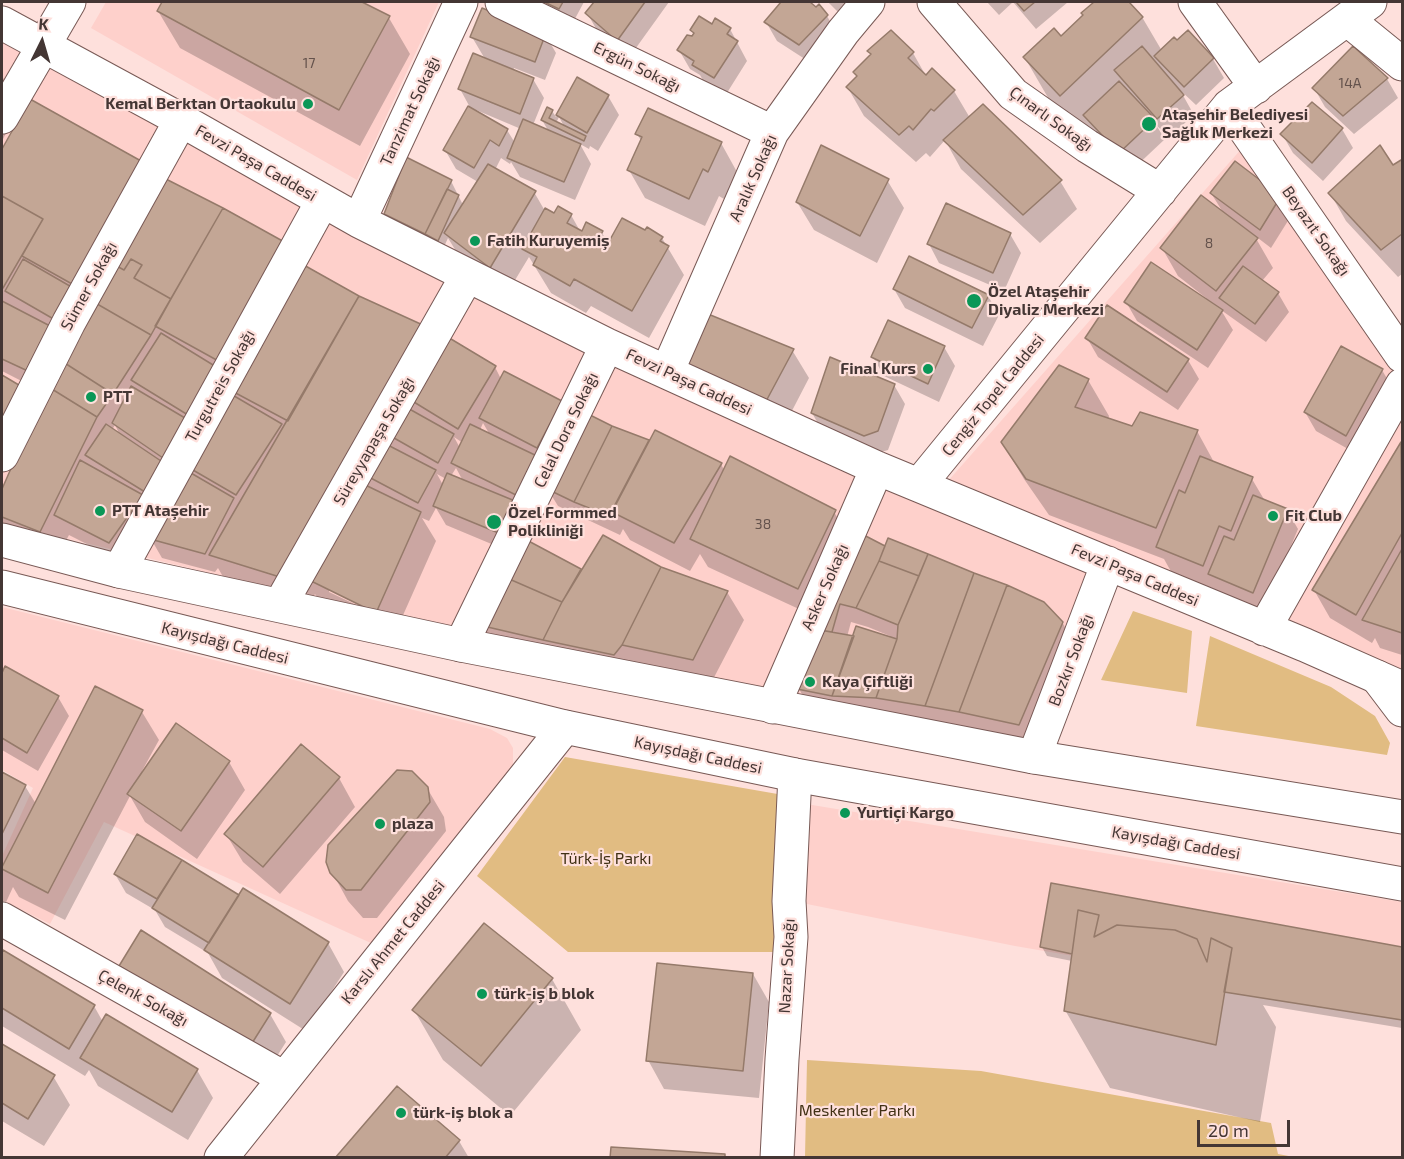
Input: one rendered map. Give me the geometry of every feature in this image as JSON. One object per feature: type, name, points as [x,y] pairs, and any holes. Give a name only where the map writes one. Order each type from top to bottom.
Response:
[{"type":"street","points":[[2,117],[69,2]]},
{"type":"street","name":"Tanzimat Sokağı","points":[[358,221],[461,2]]},
{"type":"street","name":"Ergün Sokağı","points":[[502,2],[772,132]]},
{"type":"street","name":"Aralık Sokağı","points":[[667,372],[772,132],[843,32],[868,2]]},
{"type":"street","name":"Çınarlı Sokağı","points":[[934,2],[1013,94],[1087,146],[1160,191]]},
{"type":"street","points":[[1195,2],[1256,87]]},
{"type":"street","points":[[1359,11],[1402,64]]},
{"type":"street","name":"Cengiz Topel Caddesi","points":[[920,485],[1229,106],[1359,11]]},
{"type":"street","name":"Fevzi Paşa Caddesi","points":[[2,23],[42,47],[181,120],[322,202],[607,345],[877,468],[1390,682]]},
{"type":"street","name":"Beyazıt Sokağı","points":[[1229,106],[1402,356]]},
{"type":"street","name":"Sümer Sokağı","points":[[2,455],[69,322],[181,120]]},
{"type":"street","name":"Turgutreis Sokağı","points":[[119,571],[322,202]]},
{"type":"street","name":"Süreyyapaşa Sokağı","points":[[280,605],[467,276]]},
{"type":"street","name":"Celal Dora Sokağı","points":[[461,645],[607,345]]},
{"type":"street","points":[[1264,629],[1402,385]]},
{"type":"street","name":"Asker Sokağı","points":[[773,707],[877,468]]},
{"type":"street","points":[[2,540],[119,571],[461,645],[773,707],[1034,757],[1402,817]]},
{"type":"street","name":"Bozkır Sokağı","points":[[1034,757],[1108,563]]},
{"type":"street","name":"Kayışdağı Caddesi","points":[[2,587],[565,727],[795,775],[1402,884]]},
{"type":"street","points":[[1390,682],[1402,710]]},
{"type":"street","name":"Karslı Ahmet Caddesi","points":[[221,1158],[565,727]]},
{"type":"street","name":"Nazar Sokağı","points":[[777,1158],[791,937],[789,901],[795,775]]},
{"type":"street","name":"Çelenk Sokağı","points":[[2,919],[284,1078]]},
{"type":"shaded area","name":"Kemal Berktan Ortaokulu","points":[[106,2],[439,2],[357,180],[91,28]]},
{"type":"shaded area","points":[[2,39],[1087,572],[1026,741],[393,617],[2,523]]},
{"type":"shaded area","points":[[1251,138],[1402,367],[1402,673],[948,481]]},
{"type":"shaded area","points":[[2,607],[490,729],[507,738],[513,748],[513,769],[373,944],[104,822],[50,924],[2,900],[2,856],[33,788],[2,770]]},
{"type":"shaded area","points":[[800,803],[1402,902],[1402,1012],[1015,946],[802,903]]},
{"type":"green space","points":[[1133,611],[1192,631],[1187,693],[1101,680]]},
{"type":"green space","points":[[1210,636],[1331,687],[1375,716],[1390,743],[1387,755],[1196,726]]},
{"type":"green space","name":"Türk-İş Parkı","points":[[565,757],[789,796],[788,952],[568,952],[477,876]]},
{"type":"green space","name":"Meskenler Parkı","points":[[807,1060],[981,1071],[1271,1123],[1278,1154],[1294,1157],[805,1157]]},
{"type":"building","points":[[162,2],[362,2],[390,16],[339,110],[157,11]]},
{"type":"building","points":[[544,2],[563,2],[559,9]]},
{"type":"building","points":[[594,2],[645,2],[617,41],[585,13]]},
{"type":"building","points":[[781,2],[810,2],[816,7],[819,4],[828,15],[799,45],[764,22]]},
{"type":"building","points":[[1016,2],[1035,2],[1024,11]]},
{"type":"building","points":[[1094,2],[1129,2],[1143,17],[1060,96],[1023,57],[1054,28],[1061,36]]},
{"type":"building","points":[[482,8],[546,33],[535,62],[470,37]]},
{"type":"building","points":[[699,16],[712,24],[715,18],[731,28],[727,34],[738,41],[714,78],[692,65],[694,61],[677,50],[687,35],[692,36],[694,33],[690,30]]},
{"type":"building","points":[[891,30],[914,52],[908,58],[926,75],[932,68],[955,90],[934,111],[931,109],[913,130],[909,126],[899,135],[846,87],[857,76],[853,72],[871,54],[867,51]]},
{"type":"building","points":[[1188,30],[1214,58],[1184,87],[1154,56],[1174,37],[1177,40]]},
{"type":"building","points":[[1142,46],[1184,95],[1157,119],[1114,70]]},
{"type":"building","points":[[1353,46],[1388,78],[1343,116],[1312,88]]},
{"type":"building","points":[[473,53],[534,78],[520,114],[458,89]]},
{"type":"building","points":[[577,77],[609,95],[587,133],[556,115]]},
{"type":"building","points":[[1119,81],[1155,119],[1119,153],[1083,115]]},
{"type":"building","points":[[30,99],[150,166],[81,289],[22,256],[43,219],[2,196],[2,149]]},
{"type":"building","points":[[1312,102],[1343,128],[1312,163],[1280,134]]},
{"type":"building","points":[[983,104],[1062,180],[1023,215],[943,140]]},
{"type":"building","points":[[468,106],[508,129],[499,146],[490,140],[474,168],[443,150]]},
{"type":"building","points":[[547,107],[553,110],[549,118],[586,136],[584,141],[541,120]]},
{"type":"building","points":[[648,108],[722,142],[708,172],[703,169],[689,199],[627,170],[642,137],[635,134]]},
{"type":"building","points":[[523,119],[581,144],[564,182],[507,158]]},
{"type":"building","points":[[821,145],[889,179],[860,236],[796,202]]},
{"type":"building","points":[[1380,145],[1393,165],[1402,161],[1402,234],[1381,250],[1328,193]]},
{"type":"building","points":[[406,157],[452,180],[425,234],[384,214]]},
{"type":"building","points":[[1235,161],[1281,196],[1260,230],[1210,193]]},
{"type":"building","points":[[488,164],[536,191],[490,268],[444,233]]},
{"type":"building","points":[[160,176],[223,208],[171,299],[134,278],[142,265],[131,259],[124,270],[113,264]]},
{"type":"building","points":[[447,189],[459,195],[438,241],[425,234]]},
{"type":"building","points":[[1201,195],[1258,238],[1216,291],[1160,248]]},
{"type":"building","points":[[2,196],[43,219],[3,288],[2,287]]},
{"type":"building","points":[[946,203],[1011,233],[993,273],[927,244]]},
{"type":"building","points":[[558,206],[572,214],[567,223],[582,231],[586,222],[603,231],[598,240],[607,245],[622,218],[645,230],[647,227],[663,237],[660,241],[669,246],[632,311],[574,279],[570,286],[533,265],[537,257],[522,249],[545,208],[554,213]]},
{"type":"building","points":[[223,208],[288,244],[222,363],[155,326]]},
{"type":"building","points":[[909,256],[989,295],[972,328],[893,289]]},
{"type":"building","points":[[23,259],[75,289],[57,321],[5,291]]},
{"type":"building","points":[[131,259],[142,265],[134,278],[171,299],[151,335],[92,301],[113,264],[124,270]]},
{"type":"building","points":[[1151,262],[1223,310],[1197,350],[1124,302]]},
{"type":"building","points":[[302,264],[359,296],[288,421],[230,390]]},
{"type":"building","points":[[1243,266],[1279,292],[1255,324],[1219,298]]},
{"type":"building","points":[[359,296],[425,326],[283,578],[209,555]]},
{"type":"building","points":[[2,301],[52,327],[30,372],[2,359]]},
{"type":"building","points":[[92,301],[151,335],[113,394],[60,360]]},
{"type":"building","points":[[1107,305],[1189,359],[1167,392],[1085,338]]},
{"type":"building","points":[[708,314],[794,349],[764,405],[684,372]]},
{"type":"building","points":[[888,320],[945,346],[928,384],[871,357]]},
{"type":"building","points":[[161,333],[218,368],[188,415],[131,380]]},
{"type":"building","points":[[446,336],[496,366],[458,429],[409,399]]},
{"type":"building","points":[[1341,346],[1383,369],[1346,436],[1304,412]]},
{"type":"building","points":[[830,357],[895,384],[878,431],[864,436],[811,413]]},
{"type":"building","points":[[60,360],[113,394],[97,417],[47,386]]},
{"type":"building","points":[[1059,365],[1089,379],[1075,407],[1132,426],[1140,412],[1198,430],[1156,528],[1026,479],[1001,442]]},
{"type":"building","points":[[504,371],[562,401],[537,448],[479,418]]},
{"type":"building","points":[[2,375],[29,391],[2,438]]},
{"type":"building","points":[[47,386],[97,417],[40,532],[2,517],[2,489]]},
{"type":"building","points":[[131,386],[185,418],[163,458],[112,423]]},
{"type":"building","points":[[224,390],[282,424],[236,495],[186,466]]},
{"type":"building","points":[[404,406],[454,434],[438,463],[387,434]]},
{"type":"building","points":[[584,412],[612,426],[574,502],[545,488]]},
{"type":"building","points":[[106,424],[164,463],[145,492],[85,455]]},
{"type":"building","points":[[470,424],[537,456],[518,496],[451,463]]},
{"type":"building","points":[[612,426],[649,440],[609,516],[574,502]]},
{"type":"building","points":[[655,430],[722,463],[674,543],[612,512]]},
{"type":"building","points":[[382,442],[436,470],[418,503],[365,475]]},
{"type":"building","points":[[1401,442],[1402,533],[1356,615],[1312,590]]},
{"type":"building","points":[[730,456],[836,510],[798,589],[690,539]]},
{"type":"building","points":[[1200,456],[1253,477],[1231,531],[1219,526],[1203,566],[1156,547],[1179,490],[1185,493]]},
{"type":"building","points":[[80,460],[143,495],[109,543],[54,515]]},
{"type":"building","points":[[184,469],[234,498],[205,554],[150,539]]},
{"type":"building","points":[[447,473],[515,501],[501,534],[433,506]]},
{"type":"building","points":[[355,480],[421,512],[376,613],[305,578]]},
{"type":"building","points":[[1253,495],[1288,509],[1253,593],[1208,574],[1224,536],[1234,540]]},
{"type":"building","points":[[858,532],[885,546],[879,561],[856,608],[840,604],[832,632],[814,629]]},
{"type":"building","points":[[603,535],[661,567],[622,645],[614,655],[543,640],[562,602]]},
{"type":"building","points":[[521,537],[581,569],[562,602],[500,575]]},
{"type":"building","points":[[888,538],[928,554],[919,576],[879,561]]},
{"type":"building","points":[[1402,549],[1402,633],[1362,620]]},
{"type":"building","points":[[928,554],[974,573],[925,706],[876,698],[897,639],[898,625]]},
{"type":"building","points":[[879,561],[919,576],[898,625],[856,608]]},
{"type":"building","points":[[661,567],[728,591],[693,660],[622,645]]},
{"type":"building","points":[[974,573],[1007,585],[959,712],[925,706]]},
{"type":"building","points":[[500,575],[562,602],[543,640],[479,625]]},
{"type":"building","points":[[1007,585],[1044,602],[1063,622],[1019,725],[959,712]]},
{"type":"building","points":[[856,626],[897,639],[876,698],[832,696]]},
{"type":"building","points":[[814,629],[854,636],[832,696],[797,689]]},
{"type":"building","points":[[5,666],[59,696],[27,753],[2,738],[2,673]]},
{"type":"building","points":[[95,686],[143,710],[48,893],[2,867]]},
{"type":"building","points":[[176,723],[230,761],[181,831],[127,794]]},
{"type":"building","points":[[301,744],[340,777],[263,867],[224,834]]},
{"type":"building","name":"plaza","points":[[397,770],[412,771],[428,787],[430,802],[361,890],[346,890],[330,873],[326,862],[328,845]]},
{"type":"building","points":[[2,772],[26,785],[2,834]]},
{"type":"building","points":[[137,834],[182,860],[157,899],[114,874]]},
{"type":"building","points":[[182,860],[239,895],[209,943],[152,908]]},
{"type":"building","points":[[1051,883],[1402,947],[1402,1020],[1224,992],[1232,948],[1211,938],[1207,962],[1197,939],[1175,930],[1117,925],[1094,937],[1099,915],[1078,910],[1072,954],[1040,947]]},
{"type":"building","points":[[243,888],[329,942],[290,1004],[204,950]]},
{"type":"building","points":[[1078,910],[1099,915],[1094,937],[1117,925],[1175,930],[1197,939],[1207,962],[1211,938],[1232,948],[1216,1045],[1064,1011]]},
{"type":"building","name":"türk-iş b blok","points":[[484,923],[553,978],[481,1066],[412,1010]]},
{"type":"building","points":[[141,930],[271,1013],[249,1048],[119,966]]},
{"type":"building","points":[[3,950],[95,1005],[69,1049],[2,1008]]},
{"type":"building","points":[[657,963],[753,973],[743,1071],[646,1061]]},
{"type":"building","points":[[106,1014],[198,1069],[172,1112],[80,1058]]},
{"type":"building","points":[[2,1044],[55,1075],[28,1119],[2,1103]]},
{"type":"building","name":"türk-iş blok a","points":[[397,1086],[460,1140],[445,1158],[335,1158]]},
{"type":"building","points":[[611,1147],[725,1154],[725,1158],[610,1158]]},
{"type":"place","name":"Kemal Berktan Ortaokulu","points":[[308,104]]},
{"type":"place","name":"Ataşehir Belediyesi Sağlık Merkezi","points":[[1149,124]]},
{"type":"place","name":"Fatih Kuruyemiş","points":[[475,241]]},
{"type":"place","name":"Özel Ataşehir Diyaliz Merkezi","points":[[974,301]]},
{"type":"place","name":"Final Kurs","points":[[928,369]]},
{"type":"place","name":"PTT","points":[[91,397]]},
{"type":"place","name":"PTT Ataşehir","points":[[100,511]]},
{"type":"place","name":"Fit Club","points":[[1273,516]]},
{"type":"place","name":"Özel Formmed Polikliniği","points":[[494,522]]},
{"type":"place","name":"Kaya Çiftliği","points":[[810,682]]},
{"type":"place","name":"Yurtiçi Kargo","points":[[845,813]]},
{"type":"place","name":"plaza","points":[[380,824]]},
{"type":"place","name":"türk-iş b blok","points":[[482,994]]},
{"type":"place","name":"türk-iş blok a","points":[[401,1113]]}]
